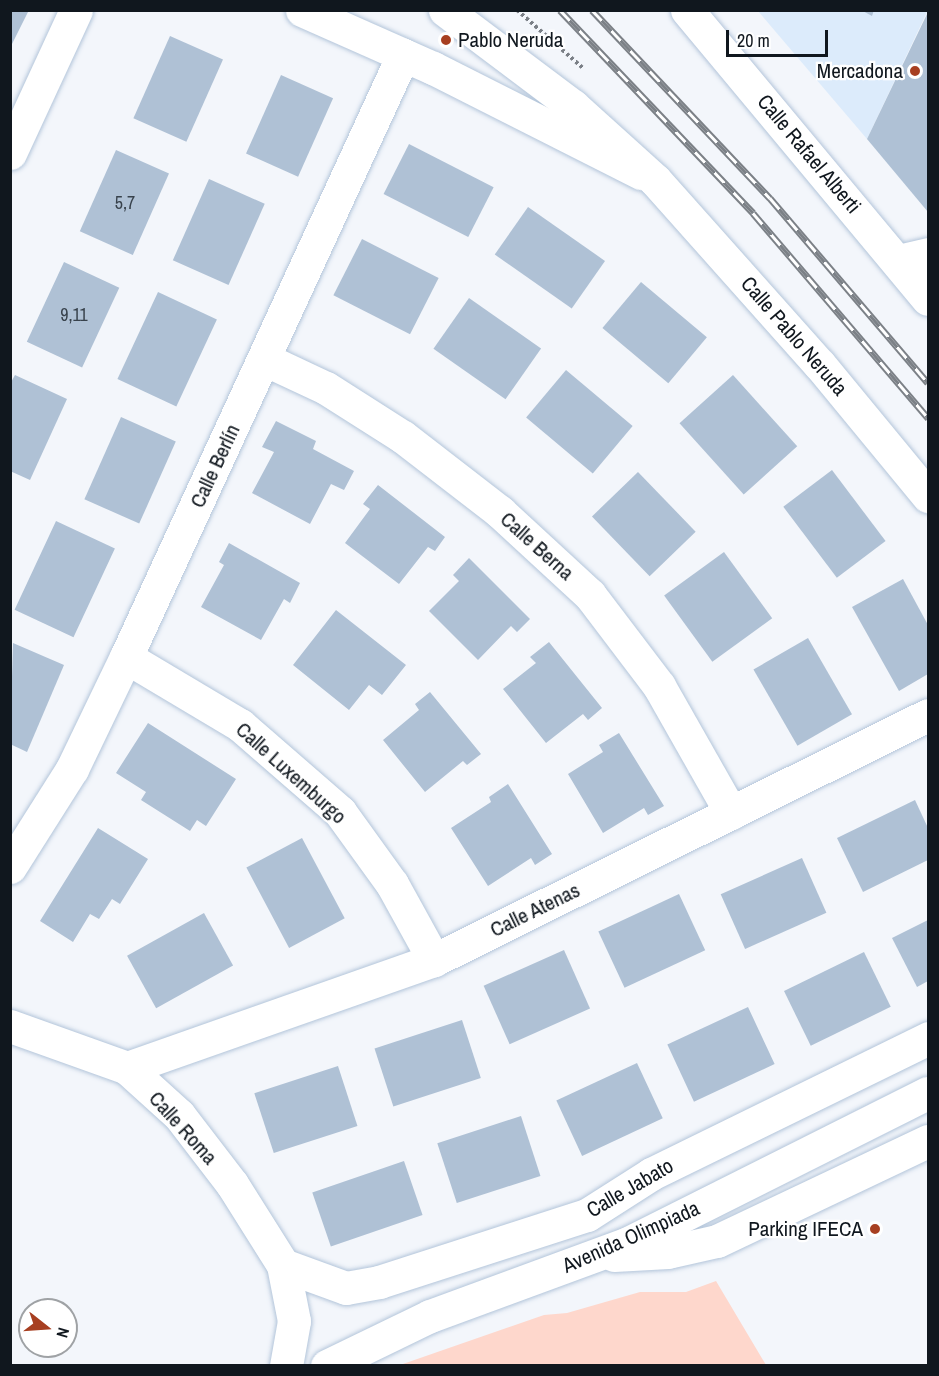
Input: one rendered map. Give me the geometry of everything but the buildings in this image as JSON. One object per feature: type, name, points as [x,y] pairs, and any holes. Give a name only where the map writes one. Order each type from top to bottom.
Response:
[{"type":"street","points":[[10,153],[76,10]]},
{"type":"street","name":"Calle Pablo Neruda","points":[[302,10],[403,56],[655,180]]},
{"type":"street","name":"Calle Pablo Neruda","points":[[445,10],[573,106],[655,180],[742,276],[928,496]]},
{"type":"street","name":"Calle Rafael Alberti","points":[[687,10],[914,257],[928,299]]},
{"type":"street","name":"Calle Berlín","points":[[10,867],[72,769],[126,657],[403,56]]},
{"type":"street","name":"Calle Berna","points":[[264,359],[326,388],[403,437],[500,512],[590,595],[658,686],[731,813]]},
{"type":"street","name":"Calle Luxemburgo","points":[[126,657],[240,725],[340,812],[410,912],[434,960]]},
{"type":"street","name":"Calle Atenas","points":[[127,1068],[434,960],[928,715]]},
{"type":"street","name":"Calle Roma","points":[[10,1026],[127,1068],[179,1116],[232,1184],[283,1265]]},
{"type":"street","name":"Calle Jabato","points":[[283,1265],[346,1288],[379,1282],[587,1215],[651,1174],[928,1038]]},
{"type":"street","name":"Avenida Olimpiada","points":[[327,1365],[429,1316],[597,1256],[928,1093]]},
{"type":"street","points":[[597,1256],[668,1252],[717,1241],[928,1141]]},
{"type":"street","points":[[429,1316],[505,1263],[587,1215]]},
{"type":"street","points":[[283,1265],[294,1321],[286,1365]]},
{"type":"shaded area","points":[[928,10],[867,139],[758,11]]},
{"type":"shaded area","points":[[716,1281],[766,1365],[400,1365],[544,1315],[567,1313],[640,1292],[686,1292]]},
{"type":"railway","points":[[560,10],[753,213],[928,418]]},
{"type":"railway","points":[[592,10],[770,198],[928,383]]},
{"type":"place","name":"Pablo Neruda","points":[[446,40]]},
{"type":"place","name":"Mercadona","points":[[915,71]]},
{"type":"place","name":"Parking IFECA","points":[[875,1229]]}]
